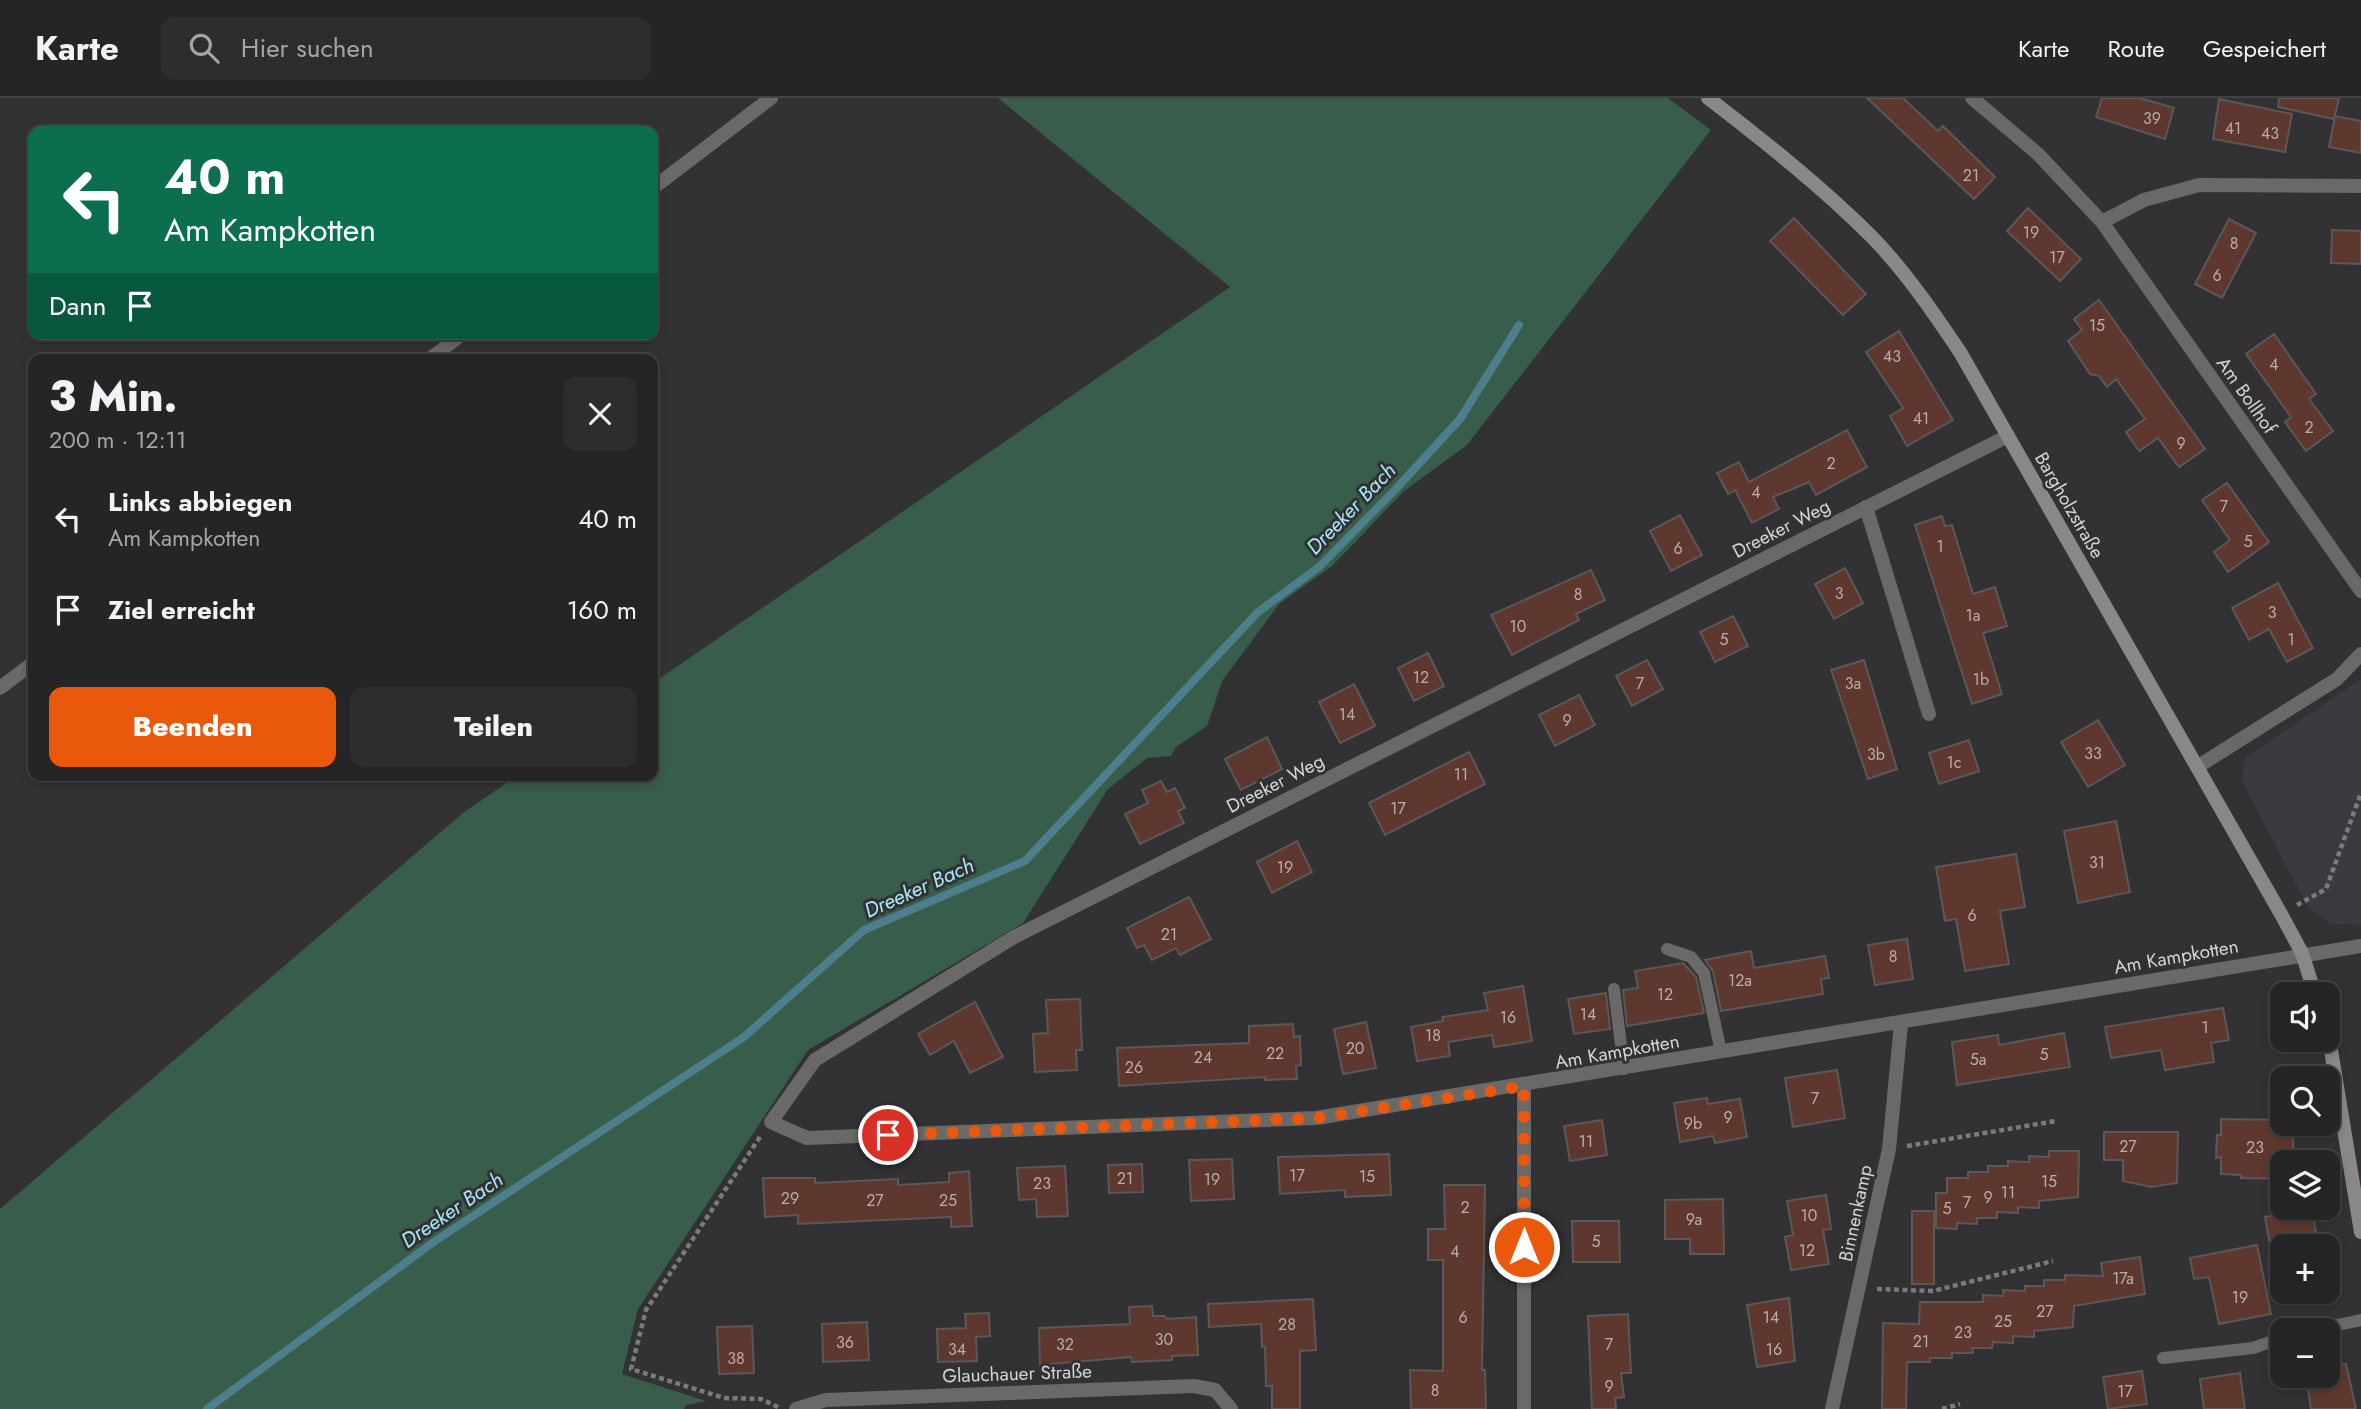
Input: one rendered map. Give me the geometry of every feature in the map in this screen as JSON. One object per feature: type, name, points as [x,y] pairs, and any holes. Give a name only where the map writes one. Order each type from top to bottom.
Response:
[{"type":"main road","name":"Bargholzstraße","points":[[1708,98],[1821,190],[1873,239],[1921,294],[1954,342],[2281,914],[2302,953],[2311,982]]},
{"type":"main road","points":[[2331,1052],[2361,1232]]},
{"type":"street","points":[[658,184],[771,98]]},
{"type":"street","name":"Am Bollhof","points":[[1972,98],[2038,154],[2102,222],[2361,591]]},
{"type":"street","points":[[2102,222],[2144,200],[2199,185],[2361,186]]},
{"type":"street","points":[[436,354],[454,340]]},
{"type":"street","name":"Dreeker Weg","points":[[771,1122],[815,1060],[1014,937],[2008,436]]},
{"type":"street","points":[[1866,507],[1929,714]]},
{"type":"street","points":[[2197,767],[2337,678],[2361,654]]},
{"type":"street","points":[[0,688],[28,667]]},
{"type":"street","name":"Am Kampkotten","points":[[771,1122],[807,1138],[1316,1118],[1901,1024],[2302,953],[2361,946]]},
{"type":"street","name":"Binnenkamp","points":[[1832,1409],[1889,1149],[1901,1024]]},
{"type":"street","points":[[1524,1086],[1524,1409]]},
{"type":"street","name":"Glauchauer Straße","points":[[796,1409],[826,1400],[1194,1386],[1215,1390],[1231,1409]]},
{"type":"lane","points":[[1667,949],[1691,957],[1704,972],[1721,1052]]},
{"type":"lane","points":[[1614,989],[1624,1069]]},
{"type":"lane","points":[[2340,1324],[2361,1320]]},
{"type":"lane","points":[[2163,1358],[2253,1348],[2270,1342]]},
{"type":"path","points":[[2281,914],[2326,889],[2361,793]]},
{"type":"path","points":[[1889,1149],[2056,1121]]},
{"type":"path","points":[[771,1122],[646,1310],[631,1369],[724,1398],[761,1399],[782,1409]]},
{"type":"path","points":[[1859,1288],[1933,1290],[2053,1261]]},
{"type":"path","points":[[1942,1409],[1960,1404]]},
{"type":"shaded area","points":[[2361,679],[2361,925],[2330,924],[2308,907],[2241,780],[2246,757]]},
{"type":"green space","points":[[998,98],[1668,98],[1711,130],[1467,445],[1404,491],[1332,566],[1279,604],[1222,681],[1207,726],[1176,747],[1171,756],[1147,758],[1108,789],[1023,923],[808,1050],[638,1309],[622,1374],[706,1401],[686,1405],[684,1409],[0,1409],[0,1209],[463,813],[509,781],[658,781],[658,680],[1230,287]]},
{"type":"building","points":[[1867,98],[1903,98],[1938,131],[1943,126],[1995,177],[1974,199]]},
{"type":"building","points":[[2102,98],[2140,98],[2174,108],[2165,139],[2096,117]]},
{"type":"building","points":[[2279,98],[2339,98],[2334,119],[2278,107]]},
{"type":"building","points":[[2219,99],[2292,114],[2285,152],[2213,139]]},
{"type":"building","points":[[2335,116],[2361,121],[2361,153],[2329,147]]},
{"type":"building","points":[[2028,208],[2081,259],[2060,281],[2007,231]]},
{"type":"building","points":[[1794,218],[1866,294],[1843,315],[1770,241]]},
{"type":"building","points":[[2229,219],[2256,233],[2222,298],[2195,284]]},
{"type":"building","points":[[2332,230],[2361,231],[2361,264],[2331,263]]},
{"type":"building","points":[[2099,300],[2205,449],[2179,467],[2158,438],[2139,451],[2126,432],[2145,419],[2116,379],[2107,387],[2099,376],[2090,374],[2068,341],[2082,330],[2074,319]]},
{"type":"building","points":[[1899,331],[1953,420],[1907,446],[1890,416],[1903,408],[1866,352]]},
{"type":"building","points":[[2274,334],[2316,394],[2309,399],[2333,431],[2306,451],[2285,422],[2291,417],[2246,354]]},
{"type":"building","points":[[1847,430],[1867,467],[1816,495],[1809,482],[1773,497],[1779,509],[1752,523],[1735,490],[1728,494],[1717,473],[1739,462],[1749,482]]},
{"type":"building","points":[[2227,483],[2269,542],[2228,572],[2214,552],[2230,540],[2202,500]]},
{"type":"building","points":[[1680,515],[1702,555],[1671,571],[1650,531]]},
{"type":"building","points":[[1942,516],[1945,526],[1952,525],[1973,594],[1995,587],[2007,626],[1983,633],[2002,694],[1972,704],[1915,525]]},
{"type":"building","points":[[1845,568],[1863,603],[1834,619],[1815,584]]},
{"type":"building","points":[[1591,570],[1605,600],[1576,614],[1579,620],[1512,655],[1491,615]]},
{"type":"building","points":[[2278,583],[2313,648],[2287,662],[2269,629],[2249,640],[2232,608]]},
{"type":"building","points":[[1733,616],[1748,646],[1715,662],[1700,632]]},
{"type":"building","points":[[1428,653],[1444,686],[1414,701],[1398,668]]},
{"type":"building","points":[[1647,660],[1663,689],[1632,706],[1616,676]]},
{"type":"building","points":[[1864,660],[1897,769],[1868,779],[1831,670]]},
{"type":"building","points":[[1354,684],[1375,726],[1340,743],[1319,702]]},
{"type":"building","points":[[1579,695],[1595,725],[1555,746],[1539,715]]},
{"type":"building","points":[[2098,720],[2125,765],[2088,787],[2061,742]]},
{"type":"building","points":[[1267,737],[1282,769],[1241,790],[1225,759]]},
{"type":"building","points":[[1969,740],[1979,771],[1939,784],[1929,753]]},
{"type":"building","points":[[1469,752],[1485,784],[1385,835],[1369,803]]},
{"type":"building","points":[[1161,781],[1167,792],[1175,788],[1185,808],[1178,811],[1184,823],[1140,844],[1125,814],[1148,803],[1142,790]]},
{"type":"building","points":[[2116,821],[2130,892],[2078,903],[2064,831]]},
{"type":"building","points":[[1297,841],[1312,872],[1272,893],[1257,862]]},
{"type":"building","points":[[2016,854],[2025,907],[2000,911],[2009,964],[1965,971],[1956,919],[1945,921],[1936,867]]},
{"type":"building","points":[[1189,897],[1211,939],[1180,955],[1176,948],[1152,960],[1144,945],[1137,948],[1127,928]]},
{"type":"building","points":[[1907,939],[1913,979],[1875,985],[1868,945]]},
{"type":"building","points":[[1751,951],[1754,968],[1825,956],[1829,978],[1821,979],[1823,994],[1721,1011],[1713,971],[1705,960]]},
{"type":"building","points":[[1683,963],[1696,977],[1704,1013],[1627,1026],[1623,990],[1638,988],[1635,971]]},
{"type":"building","points":[[1523,986],[1532,1041],[1494,1047],[1492,1035],[1448,1042],[1450,1056],[1417,1061],[1411,1027],[1443,1021],[1442,1017],[1488,1010],[1484,993]]},
{"type":"building","points":[[1606,993],[1610,1029],[1574,1034],[1568,999]]},
{"type":"building","points":[[1080,999],[1082,1050],[1076,1050],[1077,1070],[1035,1072],[1033,1034],[1048,1033],[1046,1000]]},
{"type":"building","points":[[975,1002],[1003,1057],[970,1073],[954,1041],[930,1055],[918,1034]]},
{"type":"building","points":[[2223,1008],[2229,1040],[2211,1043],[2214,1062],[2165,1070],[2161,1050],[2111,1058],[2105,1027]]},
{"type":"building","points":[[1366,1022],[1376,1068],[1343,1074],[1334,1029]]},
{"type":"building","points":[[1293,1024],[1294,1037],[1300,1036],[1301,1065],[1296,1066],[1297,1079],[1265,1080],[1265,1077],[1119,1086],[1117,1048],[1249,1043],[1249,1026]]},
{"type":"building","points":[[2064,1033],[2070,1067],[1957,1085],[1952,1042],[1998,1035],[1999,1045]]},
{"type":"building","points":[[1837,1070],[1845,1118],[1793,1127],[1785,1078]]},
{"type":"building","points":[[1707,1098],[1708,1104],[1740,1099],[1747,1137],[1715,1143],[1713,1136],[1680,1142],[1674,1103]]},
{"type":"building","points":[[2221,1119],[2270,1120],[2270,1136],[2293,1136],[2293,1150],[2270,1150],[2270,1179],[2221,1174],[2221,1157],[2216,1158],[2217,1135],[2221,1135]]},
{"type":"building","points":[[1602,1120],[1607,1155],[1570,1161],[1564,1126]]},
{"type":"building","points":[[2104,1132],[2178,1132],[2177,1183],[2151,1187],[2123,1181],[2123,1160],[2104,1160]]},
{"type":"building","points":[[2049,1151],[2079,1151],[2078,1197],[2039,1201],[2039,1208],[2018,1207],[2018,1213],[1997,1212],[1997,1218],[1977,1218],[1977,1224],[1957,1223],[1957,1229],[1936,1228],[1936,1193],[1947,1193],[1947,1178],[1968,1178],[1968,1172],[1988,1172],[1988,1166],[2008,1166],[2008,1161],[2029,1162],[2029,1156],[2049,1157]]},
{"type":"building","points":[[1389,1154],[1391,1195],[1345,1197],[1345,1190],[1280,1194],[1278,1157]]},
{"type":"building","points":[[1232,1159],[1234,1199],[1191,1201],[1189,1160]]},
{"type":"building","points":[[1142,1164],[1143,1192],[1109,1193],[1108,1165]]},
{"type":"building","points":[[1065,1166],[1068,1216],[1037,1217],[1036,1199],[1019,1200],[1017,1168]]},
{"type":"building","points":[[969,1171],[972,1226],[951,1227],[951,1217],[798,1224],[798,1215],[765,1217],[763,1178],[815,1178],[815,1183],[898,1179],[898,1185],[949,1182],[949,1173]]},
{"type":"building","points":[[1444,1185],[1485,1185],[1482,1370],[1485,1370],[1486,1409],[1411,1409],[1410,1370],[1443,1371],[1443,1260],[1428,1260],[1428,1229],[1445,1229]]},
{"type":"building","points":[[1826,1195],[1831,1229],[1823,1230],[1829,1264],[1791,1270],[1785,1237],[1793,1235],[1787,1201]]},
{"type":"building","points":[[1723,1199],[1724,1254],[1690,1254],[1690,1239],[1665,1239],[1665,1200]]},
{"type":"building","points":[[1912,1211],[1934,1211],[1934,1284],[1912,1284]]},
{"type":"building","points":[[2270,1216],[2270,1220],[2314,1220],[2316,1232],[2270,1234],[2269,1240],[2265,1217]]},
{"type":"building","points":[[1572,1221],[1619,1221],[1620,1262],[1573,1262]]},
{"type":"building","points":[[2257,1245],[2271,1314],[2219,1324],[2209,1277],[2194,1279],[2190,1258]]},
{"type":"building","points":[[2140,1257],[2145,1294],[2074,1306],[2073,1327],[2034,1331],[2034,1337],[2013,1336],[2013,1343],[1993,1342],[1992,1348],[1972,1348],[1973,1353],[1952,1353],[1952,1358],[1907,1362],[1906,1409],[1882,1409],[1883,1323],[1919,1324],[1920,1302],[1983,1302],[1983,1295],[2003,1296],[2003,1290],[2025,1291],[2025,1286],[2044,1286],[2044,1280],[2065,1280],[2065,1275],[2103,1276],[2101,1263]]},
{"type":"building","points":[[1789,1298],[1795,1361],[1757,1367],[1747,1305]]},
{"type":"building","points":[[1313,1299],[1316,1350],[1300,1351],[1300,1409],[1272,1409],[1272,1386],[1266,1386],[1265,1347],[1262,1347],[1261,1324],[1209,1327],[1208,1304]]},
{"type":"building","points":[[1152,1306],[1153,1316],[1164,1316],[1167,1319],[1196,1317],[1198,1355],[1172,1356],[1172,1360],[1132,1362],[1131,1357],[1040,1365],[1039,1328],[1130,1324],[1129,1307]]},
{"type":"building","points":[[989,1313],[990,1336],[976,1337],[977,1361],[938,1362],[937,1329],[966,1328],[965,1314]]},
{"type":"building","points":[[1628,1314],[1631,1373],[1621,1373],[1624,1397],[1615,1398],[1616,1409],[1592,1409],[1588,1316]]},
{"type":"building","points":[[867,1322],[869,1360],[823,1362],[822,1324]]},
{"type":"building","points":[[752,1326],[754,1373],[719,1374],[717,1327]]},
{"type":"building","points":[[2346,1364],[2356,1409],[2311,1409],[2308,1388],[2340,1388],[2340,1365]]},
{"type":"building","points":[[2142,1371],[2147,1404],[2108,1409],[2103,1377]]},
{"type":"building","points":[[2240,1373],[2245,1409],[2204,1409],[2200,1379]]},
{"type":"waterway","name":"Dreeker Bach","points":[[207,1409],[435,1241],[744,1037],[864,930],[1025,861],[1258,612],[1319,567],[1395,490],[1460,419],[1519,325]]},
{"type":"route","points":[[888,1135],[1316,1118],[1524,1086],[1524,1247]]}]
